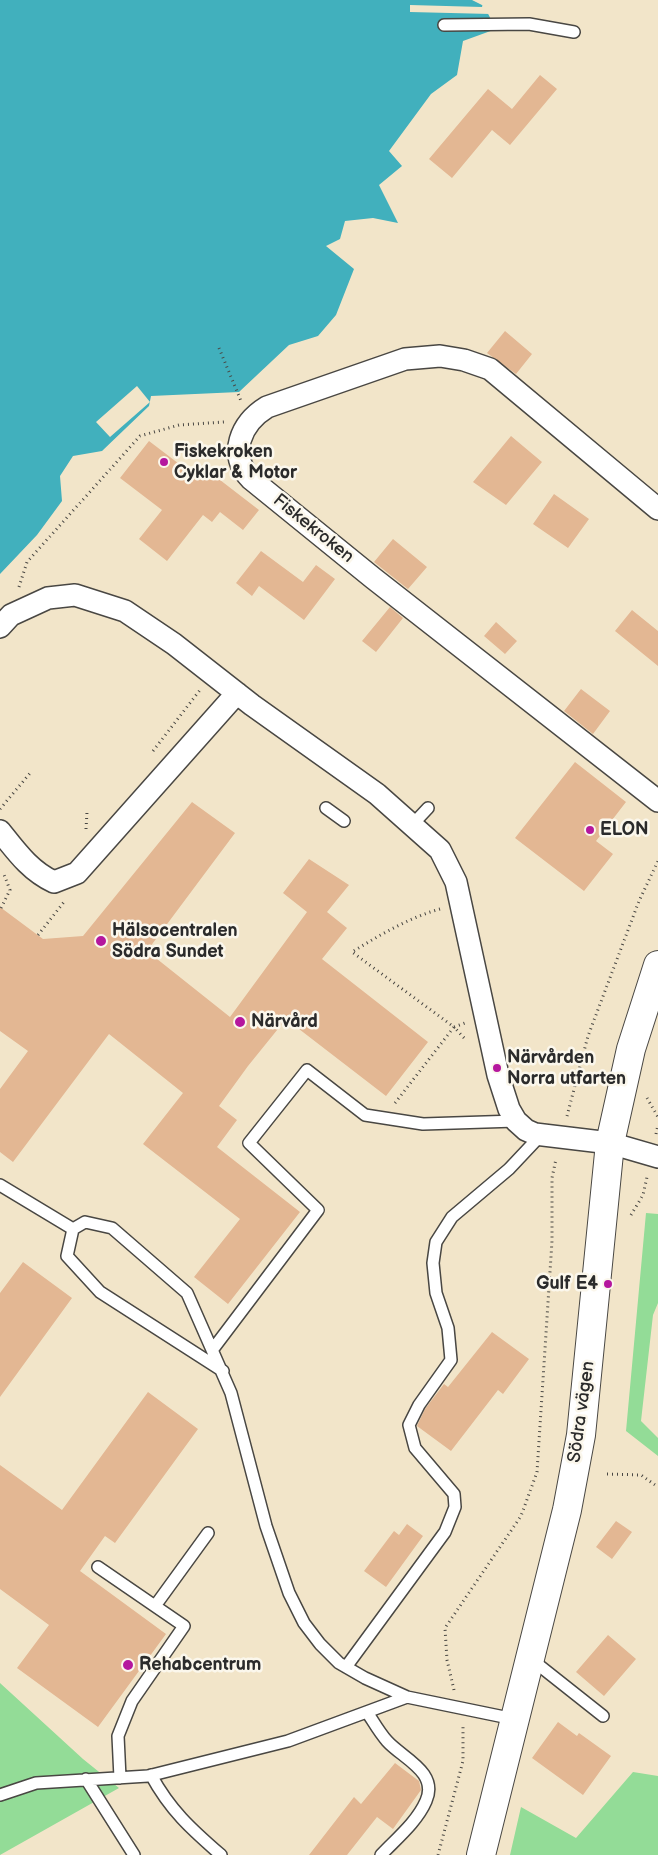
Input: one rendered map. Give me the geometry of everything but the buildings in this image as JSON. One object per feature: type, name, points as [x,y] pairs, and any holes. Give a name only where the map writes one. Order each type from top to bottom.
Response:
[{"type":"highway","name":"Södra vägen","points":[[481,1855],[567,1510],[581,1435],[610,1143],[631,1049],[658,965]]},
{"type":"street","points":[[249,420],[267,407],[405,359],[440,356],[464,360],[490,370],[658,509]]},
{"type":"street","name":"Fiskekroken","points":[[249,420],[242,432],[238,445],[239,460],[244,472],[250,479],[373,578],[658,801]]},
{"type":"street","points":[[6,621],[48,598],[75,595],[125,611],[174,644],[237,693],[339,765],[413,824],[440,850],[456,882],[498,1074],[509,1110],[516,1121],[526,1130],[551,1137],[610,1143],[658,1157]]},
{"type":"street","points":[[0,831],[22,859],[39,875],[54,882],[77,873],[237,693]]},
{"type":"lane","points":[[444,25],[529,24],[574,32]]},
{"type":"lane","points":[[326,808],[344,822]]},
{"type":"lane","points":[[413,824],[428,808]]},
{"type":"lane","points":[[213,1349],[318,1210],[249,1143],[307,1070],[365,1115],[423,1124],[516,1121]]},
{"type":"lane","points":[[346,1667],[445,1532],[455,1508],[454,1494],[415,1448],[409,1425],[419,1406],[451,1360],[448,1328],[436,1293],[433,1263],[436,1242],[452,1217],[509,1169],[551,1137]]},
{"type":"lane","points":[[0,1185],[73,1228]]},
{"type":"lane","points":[[73,1228],[85,1222],[112,1228],[187,1293],[223,1370],[231,1393],[266,1526],[289,1593],[304,1623],[314,1637],[339,1663],[407,1697],[459,1710],[514,1719]]},
{"type":"lane","points":[[73,1228],[67,1256],[100,1292],[223,1370]]},
{"type":"lane","points":[[155,1606],[208,1533]]},
{"type":"lane","points":[[98,1567],[184,1626],[132,1700],[118,1736],[120,1778]]},
{"type":"lane","points":[[530,1658],[603,1716]]},
{"type":"lane","points":[[0,1795],[36,1783],[151,1775],[288,1740],[407,1697]]},
{"type":"lane","points":[[366,1712],[388,1742],[423,1773],[428,1786],[427,1800],[416,1816],[381,1855]]},
{"type":"lane","points":[[151,1775],[165,1800],[188,1826],[221,1855]]},
{"type":"lane","points":[[86,1780],[134,1855]]},
{"type":"path","points":[[218,348],[235,387]]},
{"type":"path","points":[[6,621],[27,562],[140,436],[179,425],[249,420]]},
{"type":"path","points":[[0,810],[31,772]]},
{"type":"path","points":[[438,1855],[464,1761],[463,1725],[447,1660],[445,1628],[520,1516],[536,1472],[552,1241],[551,1137],[639,902],[658,861]]},
{"type":"path","points":[[0,866],[10,890],[1,908]]},
{"type":"path","points":[[460,904],[419,915],[379,935],[352,952],[454,1027],[466,1040]]},
{"type":"path","points":[[384,1118],[454,1027],[485,1018]]},
{"type":"path","points":[[647,1097],[658,1117]]},
{"type":"path","points":[[607,1474],[641,1475],[658,1487]]},
{"type":"green space","points":[[646,1213],[658,1214],[658,1303],[653,1315],[641,1421],[658,1438],[658,1456],[626,1431]]},
{"type":"green space","points":[[0,1683],[83,1759],[119,1788],[0,1855]]},
{"type":"green space","points":[[633,1772],[658,1776],[658,1855],[510,1855],[521,1807],[576,1838]]},
{"type":"water","points":[[0,0],[472,0],[484,6],[496,29],[463,41],[457,75],[431,94],[389,151],[402,166],[379,185],[398,223],[373,218],[345,221],[340,239],[326,246],[354,269],[336,315],[318,336],[289,345],[239,392],[151,396],[149,406],[102,451],[73,456],[60,476],[62,501],[37,535],[0,574]]},
{"type":"pier","points":[[483,3],[491,14],[410,12],[410,5],[482,7]]},
{"type":"pier","points":[[137,386],[150,402],[110,437],[96,422]]},
{"type":"place","name":"Fiskekroken Cyklar & Motor","points":[[164,462]]},
{"type":"place","name":"ELON","points":[[590,830]]},
{"type":"place","name":"Hälsocentralen Södra Sundet","points":[[101,941]]},
{"type":"place","name":"Närvård","points":[[240,1022]]},
{"type":"place","name":"Närvården Norra utfarten","points":[[497,1068]]},
{"type":"place","name":"Gulf E4","points":[[608,1284]]},
{"type":"place","name":"Rehabcentrum","points":[[128,1665]]}]
